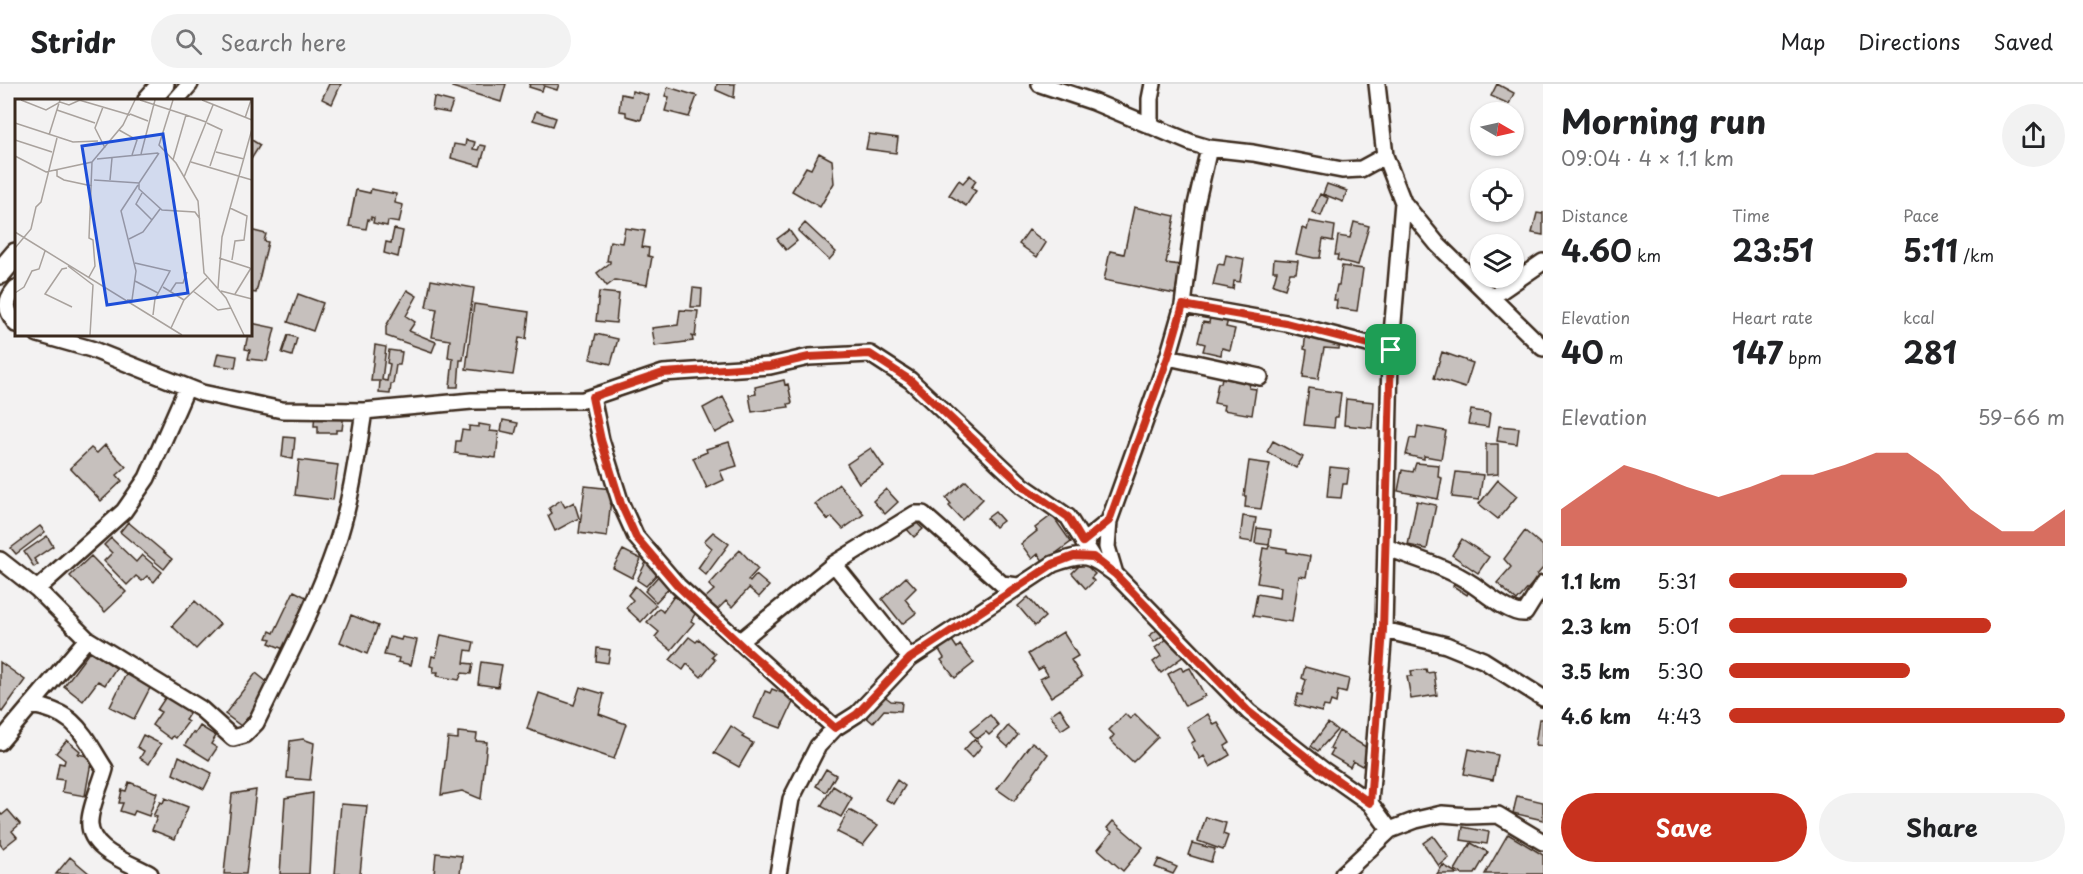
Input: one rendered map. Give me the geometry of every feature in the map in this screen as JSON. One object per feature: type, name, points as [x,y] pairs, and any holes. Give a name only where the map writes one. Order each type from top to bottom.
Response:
[{"type":"main road","points":[[150,99],[163,84]]},
{"type":"main road","points":[[0,273],[15,255]]},
{"type":"street","points":[[177,99],[190,84]]},
{"type":"street","points":[[1040,84],[1094,102],[1209,148],[1253,153],[1342,170],[1361,169],[1385,156]]},
{"type":"street","points":[[1150,126],[1149,99],[1153,84]]},
{"type":"street","points":[[1377,84],[1385,156],[1402,202],[1438,245],[1543,348]]},
{"type":"street","points":[[1115,574],[1107,547],[1109,521],[1168,357],[1183,305],[1195,209],[1209,148]]},
{"type":"street","points":[[1370,803],[1383,630],[1391,350],[1402,202]]},
{"type":"street","points":[[1492,297],[1543,262]]},
{"type":"street","points":[[15,289],[8,298],[8,312],[15,322]]},
{"type":"street","points":[[1183,305],[1286,323],[1391,350]]},
{"type":"street","points":[[45,336],[91,349],[202,393],[282,410],[364,411],[472,400],[583,400],[663,373],[760,366],[809,357],[870,354],[910,380],[1023,486],[1068,517],[1093,557],[1115,574],[1249,712],[1323,770],[1370,803],[1390,830]]},
{"type":"street","points":[[1168,357],[1260,377]]},
{"type":"street","points":[[37,589],[124,511],[147,478],[187,387]]},
{"type":"street","points":[[592,397],[601,440],[621,504],[636,537],[678,586],[835,728]]},
{"type":"street","points":[[0,560],[37,589],[87,639],[201,710],[233,738],[244,735],[256,723],[321,585],[336,545],[353,484],[364,411]]},
{"type":"street","points":[[739,642],[834,564],[915,514],[923,514],[1002,584],[1018,586]]},
{"type":"street","points":[[1083,542],[1109,521]]},
{"type":"street","points":[[1386,547],[1455,572],[1504,607],[1519,614],[1525,613],[1543,584]]},
{"type":"street","points":[[778,874],[791,799],[818,746],[835,728],[857,714],[910,658],[1018,586],[1053,564],[1074,556],[1093,557]]},
{"type":"street","points":[[834,564],[910,658]]},
{"type":"street","points":[[1383,630],[1446,645],[1483,660],[1543,698]]},
{"type":"street","points":[[0,742],[87,639]]},
{"type":"street","points":[[31,705],[47,707],[66,715],[79,729],[105,769],[90,821],[95,840],[104,849],[150,874]]},
{"type":"street","points":[[1343,874],[1390,830],[1416,820],[1442,814],[1498,815],[1543,842]]},
{"type":"building","points":[[329,84],[341,84],[332,104],[322,99]]},
{"type":"building","points":[[453,84],[506,84],[501,102],[452,87]]},
{"type":"building","points":[[530,84],[559,84],[557,90],[544,86],[542,91],[529,87]]},
{"type":"building","points":[[717,84],[735,84],[734,98],[716,90]]},
{"type":"building","points":[[1497,84],[1514,93],[1510,102],[1491,96]]},
{"type":"building","points":[[668,87],[697,96],[689,117],[665,111],[669,97],[665,96]]},
{"type":"building","points":[[632,91],[648,95],[641,120],[626,116],[626,112],[619,111],[621,94],[631,96]]},
{"type":"building","points":[[434,97],[453,102],[449,113],[432,110]]},
{"type":"building","points":[[536,111],[556,118],[553,126],[533,120]]},
{"type":"building","points":[[869,134],[898,138],[896,153],[866,149]]},
{"type":"building","points":[[252,140],[260,145],[252,158]]},
{"type":"building","points":[[466,140],[475,142],[473,149],[478,150],[480,145],[486,146],[480,166],[451,158],[454,144],[465,146]]},
{"type":"building","points":[[819,153],[832,160],[834,183],[820,207],[792,191],[806,167],[811,169]]},
{"type":"building","points":[[970,175],[976,181],[971,188],[976,191],[966,206],[949,195],[959,180],[963,183]]},
{"type":"building","points":[[1327,184],[1347,191],[1343,202],[1323,194]]},
{"type":"building","points":[[371,189],[396,194],[395,203],[403,205],[399,223],[388,221],[387,226],[373,223],[374,218],[371,217],[371,220],[368,219],[366,229],[349,226],[356,190],[370,193]]},
{"type":"building","points":[[1320,194],[1328,198],[1321,216],[1312,212]]},
{"type":"building","points":[[1134,207],[1175,216],[1166,263],[1180,265],[1175,294],[1104,280],[1110,251],[1124,254]]},
{"type":"building","points":[[1537,213],[1543,214],[1543,235],[1532,233]]},
{"type":"building","points":[[1309,221],[1335,226],[1333,241],[1323,239],[1320,258],[1296,254],[1302,228],[1307,230]]},
{"type":"building","points":[[1354,222],[1369,226],[1358,265],[1337,260],[1338,255],[1335,255],[1338,236],[1350,238]]},
{"type":"building","points":[[805,223],[836,252],[829,260],[798,231]]},
{"type":"building","points":[[625,228],[645,231],[642,247],[649,248],[648,256],[652,257],[647,285],[615,280],[607,286],[597,273],[610,263],[607,261],[610,241],[622,243]]},
{"type":"building","points":[[394,229],[403,231],[398,257],[384,253],[386,242],[391,243]]},
{"type":"building","points":[[252,230],[266,234],[264,241],[268,242],[256,293],[252,292]]},
{"type":"building","points":[[789,230],[797,241],[786,250],[777,239]]},
{"type":"building","points":[[1029,230],[1046,243],[1037,257],[1019,244]]},
{"type":"building","points":[[1226,255],[1244,259],[1240,282],[1234,281],[1233,289],[1213,285],[1218,264],[1224,265]]},
{"type":"building","points":[[1274,259],[1298,261],[1296,273],[1290,273],[1285,289],[1273,285],[1277,271],[1273,271]]},
{"type":"building","points":[[1342,266],[1363,269],[1357,311],[1336,308],[1337,300],[1334,300]]},
{"type":"building","points":[[431,280],[474,288],[463,360],[460,360],[458,387],[450,387],[453,359],[448,358],[450,340],[432,337],[437,309],[426,307]]},
{"type":"building","points":[[693,288],[702,289],[701,307],[691,307]]},
{"type":"building","points":[[407,290],[417,296],[406,316],[415,322],[409,331],[436,342],[432,352],[386,336],[386,326]]},
{"type":"building","points":[[599,292],[619,294],[616,323],[596,321]]},
{"type":"building","points":[[298,294],[323,303],[313,331],[288,322]]},
{"type":"building","points":[[474,304],[529,312],[526,339],[519,338],[513,375],[466,369]]},
{"type":"building","points":[[680,310],[698,311],[695,337],[692,336],[693,341],[655,346],[652,328],[678,325]]},
{"type":"building","points":[[1211,312],[1229,316],[1226,327],[1235,329],[1230,350],[1222,348],[1221,355],[1203,351],[1205,344],[1198,342],[1203,322],[1209,323]]},
{"type":"building","points":[[252,323],[275,328],[267,361],[248,359],[250,350],[245,349],[248,336],[252,336]]},
{"type":"building","points":[[1306,333],[1340,339],[1339,349],[1324,348],[1318,379],[1303,377],[1307,350],[1304,349]]},
{"type":"building","points":[[596,334],[618,339],[611,364],[590,359]]},
{"type":"building","points":[[288,335],[297,338],[292,356],[282,353]]},
{"type":"building","points":[[375,345],[386,347],[382,380],[387,381],[390,364],[387,363],[389,350],[402,352],[400,365],[396,365],[390,394],[379,393],[380,381],[371,381]]},
{"type":"building","points":[[1442,352],[1473,363],[1465,388],[1434,378]]},
{"type":"building","points":[[218,353],[237,356],[235,368],[215,365]]},
{"type":"building","points":[[1222,377],[1250,383],[1249,388],[1256,389],[1252,415],[1223,410],[1224,405],[1214,403],[1218,383],[1221,383]]},
{"type":"building","points":[[784,380],[785,385],[788,384],[792,403],[788,404],[789,407],[752,412],[749,395],[756,394],[755,387]]},
{"type":"building","points":[[1309,388],[1341,393],[1334,428],[1304,425]]},
{"type":"building","points":[[723,397],[736,422],[715,433],[703,408]]},
{"type":"building","points":[[1346,399],[1374,402],[1372,428],[1344,425]]},
{"type":"building","points":[[1471,410],[1490,413],[1488,427],[1468,424]]},
{"type":"building","points":[[315,411],[344,413],[342,430],[336,430],[336,433],[318,433],[318,426],[314,426]]},
{"type":"building","points":[[503,420],[518,423],[515,434],[501,431]]},
{"type":"building","points":[[479,424],[491,426],[490,431],[499,432],[496,458],[455,453],[456,441],[460,441],[462,430],[469,431],[469,426],[479,427]]},
{"type":"building","points":[[1418,426],[1446,431],[1441,459],[1424,456],[1424,459],[1406,455],[1410,438],[1416,439]]},
{"type":"building","points":[[1499,426],[1519,428],[1517,444],[1497,441]]},
{"type":"building","points":[[284,437],[295,438],[293,459],[282,457]]},
{"type":"building","points":[[1273,441],[1303,457],[1296,468],[1267,452]]},
{"type":"building","points":[[729,442],[737,466],[720,471],[724,480],[707,488],[693,458],[707,452],[706,449]]},
{"type":"building","points":[[1486,444],[1498,444],[1498,474],[1486,475]]},
{"type":"building","points":[[105,445],[126,467],[117,475],[122,481],[101,501],[70,468],[91,448],[97,453]]},
{"type":"building","points":[[871,448],[884,467],[859,483],[847,464]]},
{"type":"building","points":[[299,460],[338,465],[333,500],[295,495]]},
{"type":"building","points":[[1249,461],[1270,464],[1261,509],[1245,507],[1246,496],[1244,496]]},
{"type":"building","points":[[1416,463],[1439,465],[1438,477],[1442,478],[1438,499],[1398,491],[1402,470],[1413,472]]},
{"type":"building","points":[[1330,467],[1349,469],[1347,484],[1343,484],[1341,498],[1327,497]]},
{"type":"building","points":[[1456,472],[1483,475],[1479,500],[1452,497]]},
{"type":"building","points":[[1498,480],[1517,496],[1498,519],[1479,504]]},
{"type":"building","points":[[966,481],[983,499],[962,520],[949,506],[951,504],[946,498]]},
{"type":"building","points":[[839,484],[864,514],[843,529],[832,517],[828,520],[815,504]]},
{"type":"building","points":[[585,486],[612,489],[607,537],[579,533]]},
{"type":"building","points":[[886,489],[898,502],[885,514],[873,501]]},
{"type":"building","points":[[561,500],[565,507],[574,502],[579,518],[555,531],[548,516],[552,513],[549,508]]},
{"type":"building","points":[[1417,501],[1436,505],[1427,549],[1408,545]]},
{"type":"building","points":[[995,512],[1003,521],[995,527],[987,518]]},
{"type":"building","points":[[1052,515],[1071,542],[1044,562],[1038,554],[1032,559],[1021,544],[1037,531],[1035,528]]},
{"type":"building","points":[[1243,516],[1256,518],[1252,542],[1240,540]]},
{"type":"building","points":[[913,519],[923,529],[914,537],[905,527]]},
{"type":"building","points":[[128,522],[172,559],[164,569],[120,532]]},
{"type":"building","points":[[40,526],[45,532],[16,554],[11,548]]},
{"type":"building","points":[[1257,528],[1271,530],[1269,545],[1255,543]]},
{"type":"building","points":[[1525,531],[1543,546],[1543,568],[1537,575],[1539,576],[1517,601],[1497,583],[1511,567],[1504,559]]},
{"type":"building","points":[[713,532],[729,544],[706,575],[698,568],[712,548],[704,541]]},
{"type":"building","points":[[47,536],[53,546],[34,559],[38,564],[34,567],[24,552]]},
{"type":"building","points":[[111,538],[136,562],[142,555],[162,572],[154,582],[147,576],[142,581],[136,576],[127,585],[104,561],[112,553],[104,545]]},
{"type":"building","points":[[1462,539],[1489,557],[1478,573],[1452,555]]},
{"type":"building","points":[[1269,546],[1310,556],[1306,577],[1299,576],[1292,622],[1253,616],[1257,594],[1280,598],[1281,587],[1257,583],[1263,548],[1268,549]]},
{"type":"building","points":[[623,550],[641,559],[632,578],[613,568]]},
{"type":"building","points":[[740,550],[758,569],[748,580],[750,582],[756,575],[769,586],[759,597],[749,588],[732,607],[726,601],[716,611],[704,599],[714,590],[709,585]]},
{"type":"building","points":[[91,556],[126,592],[105,612],[70,576]]},
{"type":"building","points":[[648,558],[660,571],[646,586],[637,580]]},
{"type":"building","points":[[1083,562],[1095,574],[1091,578],[1094,581],[1086,589],[1072,573]]},
{"type":"building","points":[[661,573],[673,584],[656,602],[645,591]]},
{"type":"building","points":[[906,577],[916,588],[905,599],[916,613],[902,624],[882,599]]},
{"type":"building","points":[[1458,578],[1472,586],[1467,595],[1453,586]]},
{"type":"building","points":[[635,586],[656,605],[641,622],[626,608],[633,600],[628,595]]},
{"type":"building","points":[[294,591],[310,599],[286,650],[269,643],[271,639],[267,638],[270,631],[274,633]]},
{"type":"building","points":[[674,596],[696,612],[691,621],[694,623],[671,650],[655,637],[659,632],[647,622],[659,608],[663,612]]},
{"type":"building","points":[[1028,597],[1045,617],[1035,626],[1018,606]]},
{"type":"building","points":[[195,601],[220,624],[196,649],[172,626]]},
{"type":"building","points":[[351,615],[378,626],[367,654],[340,642]]},
{"type":"building","points":[[1157,630],[1162,636],[1154,642],[1149,636]]},
{"type":"building","points":[[1063,632],[1078,656],[1071,660],[1082,677],[1051,697],[1040,679],[1048,675],[1043,667],[1038,670],[1028,654]]},
{"type":"building","points":[[441,635],[474,642],[472,651],[466,650],[464,663],[473,664],[471,674],[462,673],[459,680],[437,676],[438,672],[433,672],[434,667],[430,666],[432,656],[436,657]]},
{"type":"building","points":[[1171,636],[1185,655],[1161,673],[1153,662],[1161,656],[1155,648]]},
{"type":"building","points":[[389,637],[417,640],[411,665],[398,662],[399,658],[384,655]]},
{"type":"building","points":[[689,637],[696,642],[699,639],[715,654],[712,657],[715,660],[701,677],[687,664],[683,670],[670,660]]},
{"type":"building","points":[[951,639],[957,648],[960,645],[974,663],[955,678],[941,660],[944,658],[938,648]]},
{"type":"building","points":[[597,648],[610,650],[608,663],[596,661]]},
{"type":"building","points":[[90,651],[116,668],[105,685],[98,681],[83,701],[64,686]]},
{"type":"building","points":[[0,662],[25,680],[2,712],[0,710]]},
{"type":"building","points":[[481,662],[502,665],[498,687],[478,684]]},
{"type":"building","points":[[1181,667],[1183,671],[1190,668],[1205,696],[1185,706],[1168,674]]},
{"type":"building","points":[[1305,667],[1349,679],[1346,693],[1338,691],[1336,703],[1331,701],[1329,707],[1324,706],[1322,712],[1295,705],[1298,694],[1302,695],[1306,680],[1302,678]]},
{"type":"building","points":[[1426,669],[1427,673],[1434,672],[1437,695],[1411,699],[1407,676],[1412,676],[1411,671]]},
{"type":"building","points":[[256,673],[272,686],[241,726],[225,714]]},
{"type":"building","points":[[126,674],[151,686],[134,719],[110,707]]},
{"type":"building","points":[[580,687],[604,694],[599,714],[626,724],[614,759],[527,729],[539,693],[574,705]]},
{"type":"building","points":[[772,689],[795,698],[781,728],[754,718],[765,691],[770,693]]},
{"type":"building","points":[[167,695],[191,711],[185,720],[188,722],[176,738],[173,736],[171,739],[152,725],[161,712],[157,710]]},
{"type":"building","points":[[883,695],[891,701],[902,702],[901,711],[884,710],[873,723],[865,716]]},
{"type":"building","points":[[1060,708],[1070,724],[1061,730],[1050,715]]},
{"type":"building","points":[[1125,714],[1130,719],[1135,714],[1158,737],[1133,762],[1110,740],[1114,735],[1109,730]]},
{"type":"building","points":[[1208,714],[1214,725],[1218,723],[1230,743],[1225,746],[1230,755],[1210,767],[1204,756],[1200,759],[1191,743],[1195,741],[1187,727]]},
{"type":"building","points":[[990,715],[999,726],[989,735],[986,732],[977,739],[970,731]]},
{"type":"building","points":[[1539,719],[1543,719],[1543,746],[1535,745]]},
{"type":"building","points":[[1328,723],[1337,730],[1318,751],[1311,746]]},
{"type":"building","points":[[200,726],[216,736],[211,744],[217,748],[209,760],[185,745]]},
{"type":"building","points":[[731,726],[744,735],[742,737],[753,743],[739,767],[714,753]]},
{"type":"building","points":[[1008,726],[1018,735],[1008,747],[998,738]]},
{"type":"building","points":[[1339,731],[1371,750],[1362,766],[1353,761],[1350,767],[1330,755],[1333,750],[1330,748]]},
{"type":"building","points":[[458,732],[477,734],[476,741],[487,742],[481,799],[462,791],[441,795],[448,738],[458,739]]},
{"type":"building","points":[[143,735],[161,744],[149,764],[140,758],[144,751],[137,747]]},
{"type":"building","points":[[303,739],[314,743],[310,780],[287,778],[290,741]]},
{"type":"building","points":[[974,739],[982,746],[972,758],[964,750]]},
{"type":"building","points":[[67,740],[80,751],[78,754],[92,757],[85,796],[62,792],[64,780],[56,779],[59,763],[64,764],[65,760],[56,753]]},
{"type":"building","points":[[1032,742],[1048,754],[1014,801],[997,789]]},
{"type":"building","points":[[1469,749],[1498,755],[1493,780],[1464,774]]},
{"type":"building","points":[[179,756],[212,773],[204,789],[173,774]]},
{"type":"building","points":[[826,769],[836,775],[826,792],[816,786]]},
{"type":"building","points":[[897,780],[905,786],[894,804],[885,799]]},
{"type":"building","points":[[129,782],[157,793],[149,816],[135,811],[133,815],[120,811],[123,803],[119,803],[122,790],[126,791]]},
{"type":"building","points":[[833,786],[852,798],[841,817],[821,806]]},
{"type":"building","points":[[256,790],[246,874],[224,874],[232,794]]},
{"type":"building","points":[[313,793],[309,874],[280,874],[285,798]]},
{"type":"building","points":[[1517,796],[1543,802],[1543,820],[1513,813]]},
{"type":"building","points":[[165,798],[188,807],[175,839],[152,830],[157,817],[153,816],[160,802],[163,803]]},
{"type":"building","points":[[341,804],[367,806],[360,874],[335,874]]},
{"type":"building","points":[[8,810],[20,824],[12,831],[17,837],[3,848],[0,844],[0,813],[2,815]]},
{"type":"building","points":[[849,810],[878,826],[863,845],[837,832]]},
{"type":"building","points":[[1206,817],[1226,823],[1223,834],[1228,836],[1223,850],[1198,841]]},
{"type":"building","points":[[1113,821],[1143,847],[1123,871],[1098,849],[1112,832],[1107,828]]},
{"type":"building","points":[[1463,827],[1489,832],[1487,844],[1461,840]]},
{"type":"building","points":[[1508,834],[1543,855],[1543,874],[1485,874]]},
{"type":"building","points":[[1433,836],[1449,858],[1439,866],[1423,843]]},
{"type":"building","points":[[1192,843],[1215,849],[1211,862],[1188,855]]},
{"type":"building","points":[[1471,843],[1488,852],[1475,874],[1462,874],[1455,870]]},
{"type":"building","points":[[436,853],[462,856],[460,874],[434,874]]},
{"type":"building","points":[[70,857],[90,874],[56,874]]},
{"type":"building","points":[[1159,859],[1177,867],[1173,874],[1155,867]]},
{"type":"building","points":[[1443,865],[1458,874],[1437,874]]},
{"type":"route","points":[[1183,305],[1286,323],[1391,350],[1383,630],[1370,803],[1323,770],[1249,712],[1115,574],[1093,557],[1074,556],[1053,564],[1018,586],[910,658],[857,714],[835,728],[678,586],[636,537],[621,504],[601,440],[592,397],[663,373],[770,366],[809,357],[870,354],[910,380],[1023,486],[1068,517],[1083,542],[1109,521],[1168,357],[1183,305]]}]
